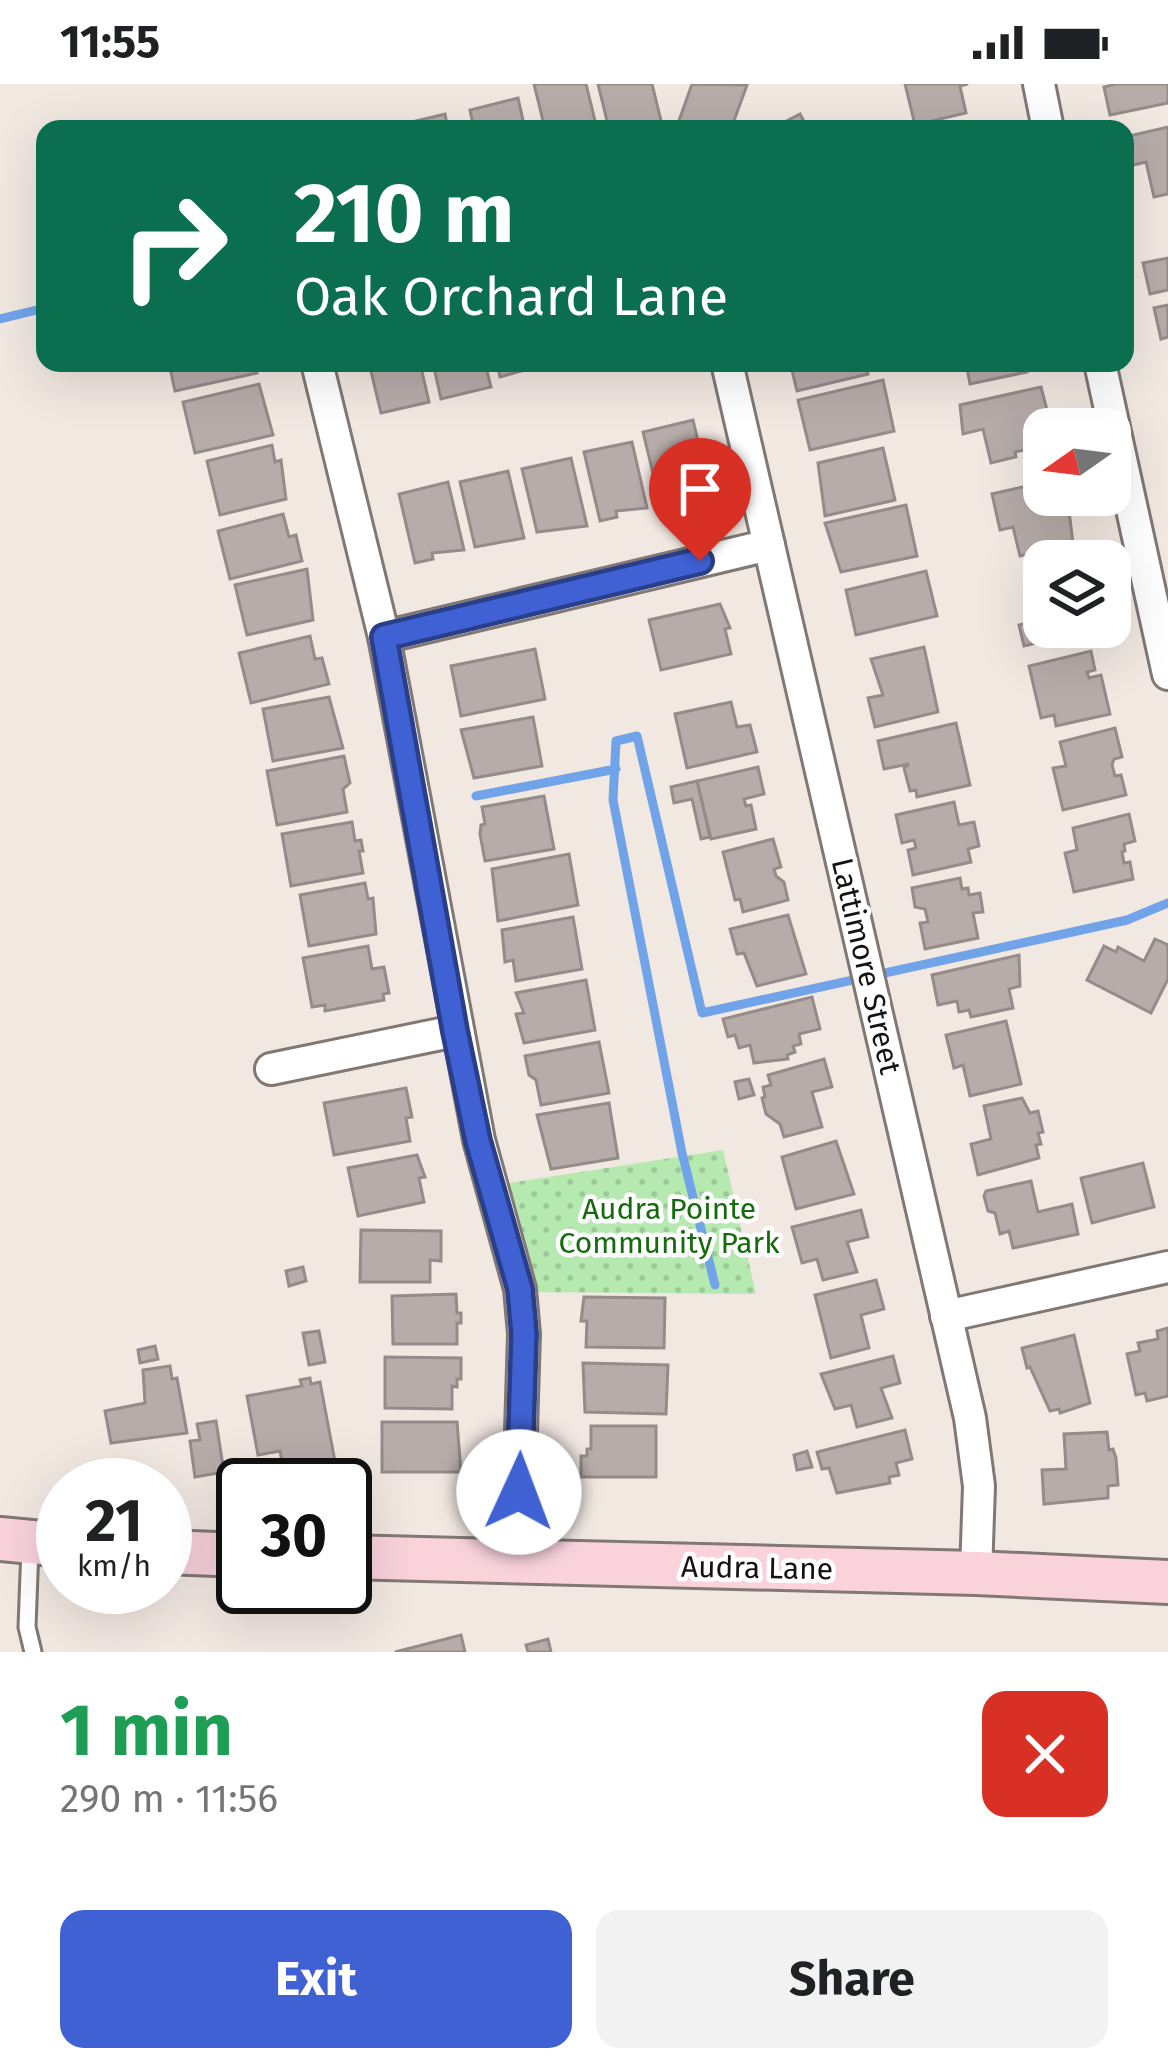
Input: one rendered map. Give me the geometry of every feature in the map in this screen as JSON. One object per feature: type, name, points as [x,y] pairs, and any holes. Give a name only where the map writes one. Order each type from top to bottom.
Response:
[{"type":"street","points":[[1039,84],[1046,120]]},
{"type":"street","points":[[319,372],[384,637],[478,1141],[520,1289],[524,1358],[517,1561]]},
{"type":"street","name":"Lattimore Street","points":[[730,372],[977,1465],[976,1573]]},
{"type":"street","points":[[1102,372],[1168,674]]},
{"type":"street","points":[[384,637],[769,544]]},
{"type":"street","points":[[271,1069],[455,1031]]},
{"type":"street","points":[[946,1316],[1168,1267]]},
{"type":"street","name":"Audra Lane","points":[[372,1558],[1168,1582]]},
{"type":"lane","points":[[31,1542],[27,1627],[33,1652]]},
{"type":"green space","name":"Audra Pointe Community Park","points":[[723,1150],[756,1294],[521,1292],[491,1186]]},
{"type":"building","points":[[534,84],[586,84],[595,120],[543,120]]},
{"type":"building","points":[[598,84],[652,84],[661,120],[607,120]]},
{"type":"building","points":[[692,84],[747,85],[734,120],[679,120]]},
{"type":"building","points":[[905,84],[968,84],[960,86],[966,113],[914,120]]},
{"type":"building","points":[[1168,84],[1168,103],[1110,115],[1104,87]]},
{"type":"building","points":[[518,98],[523,120],[472,120],[470,110]]},
{"type":"building","points":[[1168,127],[1168,194],[1154,197],[1146,162],[1134,165],[1134,135]]},
{"type":"building","points":[[1168,258],[1168,290],[1150,294],[1143,263]]},
{"type":"building","points":[[1168,305],[1168,337],[1161,339],[1154,308]]},
{"type":"building","points":[[171,372],[257,372],[257,373],[175,391]]},
{"type":"building","points":[[371,372],[422,372],[429,402],[381,413]]},
{"type":"building","points":[[435,372],[487,372],[491,387],[441,399]]},
{"type":"building","points":[[792,372],[868,372],[868,374],[797,391]]},
{"type":"building","points":[[968,372],[1027,372],[970,384]]},
{"type":"building","points":[[883,380],[894,431],[810,450],[798,400]]},
{"type":"building","points":[[259,384],[273,435],[195,453],[183,402]]},
{"type":"building","points":[[1041,387],[1046,408],[1023,408],[1023,450],[1015,452],[1016,457],[991,463],[983,429],[963,434],[960,405]]},
{"type":"building","points":[[693,420],[710,493],[659,498],[643,432]]},
{"type":"building","points":[[632,442],[647,508],[616,511],[617,517],[600,521],[584,452]]},
{"type":"building","points":[[272,445],[275,462],[281,460],[286,499],[220,515],[207,461]]},
{"type":"building","points":[[883,448],[895,500],[825,516],[818,463]]},
{"type":"building","points":[[571,458],[587,526],[537,532],[522,469]]},
{"type":"building","points":[[508,471],[524,538],[475,547],[460,482]]},
{"type":"building","points":[[448,482],[464,550],[432,553],[433,559],[415,563],[399,494]]},
{"type":"building","points":[[1023,487],[1023,516],[1070,516],[1073,540],[1023,540],[1020,556],[1013,527],[1000,530],[992,494]]},
{"type":"building","points":[[906,505],[917,556],[841,572],[825,523]]},
{"type":"building","points":[[283,514],[289,537],[296,535],[302,561],[230,579],[218,531]]},
{"type":"building","points":[[307,569],[313,620],[247,635],[235,585]]},
{"type":"building","points":[[926,571],[937,616],[856,635],[846,590]]},
{"type":"building","points":[[720,604],[730,628],[725,629],[731,654],[661,670],[649,620]]},
{"type":"building","points":[[310,636],[315,659],[322,658],[329,684],[251,703],[239,653]]},
{"type":"building","points":[[924,647],[938,712],[875,727],[868,698],[883,695],[871,659]]},
{"type":"building","points":[[535,649],[545,699],[461,716],[451,666]]},
{"type":"building","points":[[1091,651],[1095,670],[1087,672],[1089,678],[1101,675],[1110,714],[1056,726],[1054,715],[1041,718],[1029,666]]},
{"type":"building","points":[[329,697],[343,748],[273,761],[263,709]]},
{"type":"building","points":[[731,702],[737,727],[750,725],[757,752],[687,768],[675,714]]},
{"type":"building","points":[[533,717],[542,766],[474,778],[461,730]]},
{"type":"building","points":[[956,723],[970,785],[917,797],[916,790],[910,791],[904,768],[909,764],[884,769],[878,741]]},
{"type":"building","points":[[1115,728],[1122,757],[1112,765],[1115,776],[1121,775],[1126,795],[1063,810],[1053,768],[1066,766],[1060,742]]},
{"type":"building","points":[[344,756],[350,783],[343,789],[347,812],[277,825],[267,771]]},
{"type":"building","points":[[758,767],[764,794],[744,799],[746,806],[751,805],[756,829],[711,839],[697,781]]},
{"type":"building","points":[[697,781],[710,837],[701,839],[692,799],[674,803],[671,787]]},
{"type":"building","points":[[544,796],[554,849],[485,861],[482,807]]},
{"type":"building","points":[[954,802],[959,825],[974,822],[979,846],[968,849],[971,862],[913,875],[908,850],[916,848],[914,840],[902,843],[896,815]]},
{"type":"building","points":[[1129,814],[1135,841],[1124,844],[1122,852],[1124,863],[1130,862],[1133,879],[1074,892],[1065,853],[1077,850],[1073,828]]},
{"type":"building","points":[[352,822],[355,841],[361,840],[363,873],[291,886],[282,834]]},
{"type":"building","points":[[773,839],[781,867],[774,869],[784,882],[788,900],[743,912],[740,899],[735,900],[723,852]]},
{"type":"building","points":[[569,854],[578,905],[498,921],[492,869]]},
{"type":"building","points":[[960,878],[969,895],[980,893],[983,912],[973,913],[978,938],[925,949],[920,923],[928,922],[925,909],[915,907],[912,888]]},
{"type":"building","points":[[365,883],[368,899],[373,898],[376,934],[309,946],[300,895]]},
{"type":"building","points":[[788,915],[806,974],[757,986],[744,953],[737,954],[730,929]]},
{"type":"building","points":[[573,917],[582,969],[516,981],[513,960],[505,962],[502,930]]},
{"type":"building","points":[[1155,939],[1168,945],[1168,979],[1151,1013],[1087,980],[1104,946],[1116,952],[1118,947],[1144,961]]},
{"type":"building","points":[[368,946],[372,969],[384,967],[389,993],[383,994],[384,1000],[325,1011],[325,1005],[312,1007],[303,958]]},
{"type":"building","points":[[1019,955],[1020,986],[1009,989],[1013,1008],[971,1017],[969,1010],[959,1012],[957,1001],[938,1005],[932,975]]},
{"type":"building","points":[[586,980],[595,1030],[524,1043],[516,1014],[524,1013],[516,993]]},
{"type":"building","points":[[812,997],[820,1029],[799,1034],[801,1044],[793,1046],[795,1052],[788,1059],[754,1063],[750,1045],[739,1048],[735,1035],[728,1037],[723,1019]]},
{"type":"building","points":[[1006,1021],[1021,1084],[970,1096],[963,1065],[954,1068],[946,1035]]},
{"type":"building","points":[[599,1042],[609,1093],[541,1105],[525,1056]]},
{"type":"building","points":[[824,1059],[832,1087],[812,1092],[822,1127],[784,1137],[780,1124],[766,1114],[762,1098],[763,1087],[771,1085],[768,1075]]},
{"type":"building","points":[[749,1079],[754,1095],[739,1099],[735,1082]]},
{"type":"building","points":[[406,1088],[412,1117],[406,1118],[410,1141],[334,1155],[324,1103]]},
{"type":"building","points":[[1022,1098],[1030,1113],[1038,1111],[1043,1132],[1038,1133],[1041,1144],[1036,1145],[1039,1158],[978,1175],[971,1144],[991,1139],[984,1106]]},
{"type":"building","points":[[609,1103],[618,1158],[551,1169],[537,1115]]},
{"type":"building","points":[[836,1141],[854,1194],[796,1209],[782,1157]]},
{"type":"building","points":[[417,1155],[425,1177],[419,1178],[424,1202],[358,1216],[348,1168]]},
{"type":"building","points":[[1143,1163],[1154,1207],[1092,1223],[1081,1178]]},
{"type":"building","points":[[1031,1181],[1038,1212],[1072,1204],[1078,1234],[1013,1248],[1009,1231],[1000,1234],[995,1213],[988,1211],[986,1191]]},
{"type":"building","points":[[861,1210],[868,1237],[847,1242],[857,1272],[823,1280],[817,1259],[802,1263],[792,1227]]},
{"type":"building","points":[[361,1230],[441,1231],[441,1261],[430,1260],[430,1282],[360,1282]]},
{"type":"building","points":[[303,1267],[306,1281],[289,1286],[286,1271]]},
{"type":"building","points":[[876,1280],[884,1309],[861,1315],[869,1348],[831,1358],[815,1295]]},
{"type":"building","points":[[456,1294],[457,1313],[461,1313],[457,1344],[393,1344],[392,1296]]},
{"type":"building","points":[[584,1297],[665,1298],[664,1348],[586,1347],[587,1321],[581,1321]]},
{"type":"building","points":[[1168,1328],[1168,1396],[1147,1401],[1145,1393],[1136,1395],[1127,1354],[1140,1351],[1138,1343],[1158,1339],[1157,1331]]},
{"type":"building","points":[[319,1331],[325,1362],[309,1365],[303,1333]]},
{"type":"building","points":[[1074,1335],[1090,1403],[1060,1413],[1059,1409],[1050,1411],[1022,1348]]},
{"type":"building","points":[[155,1346],[158,1359],[140,1363],[138,1350]]},
{"type":"building","points":[[893,1356],[900,1383],[881,1388],[892,1418],[857,1427],[851,1405],[835,1409],[821,1374]]},
{"type":"building","points":[[385,1357],[461,1358],[461,1379],[457,1387],[452,1386],[452,1409],[385,1408]]},
{"type":"building","points":[[583,1363],[668,1365],[666,1414],[585,1412]]},
{"type":"building","points":[[170,1366],[172,1379],[177,1378],[187,1433],[111,1443],[105,1411],[145,1403],[143,1370]]},
{"type":"building","points":[[300,1380],[320,1382],[334,1458],[281,1458],[280,1451],[258,1455],[247,1396],[302,1386]]},
{"type":"building","points":[[216,1421],[222,1458],[216,1458],[216,1473],[195,1477],[190,1441],[200,1440],[197,1424]]},
{"type":"building","points":[[382,1422],[457,1422],[461,1472],[382,1472]]},
{"type":"building","points":[[591,1426],[656,1426],[656,1477],[581,1477],[581,1456],[591,1449]]},
{"type":"building","points":[[905,1430],[912,1459],[896,1463],[899,1475],[889,1477],[890,1483],[837,1493],[829,1468],[822,1469],[817,1452]]},
{"type":"building","points":[[1107,1432],[1118,1485],[1108,1486],[1108,1498],[1044,1504],[1042,1470],[1066,1469],[1064,1434]]},
{"type":"building","points":[[807,1451],[812,1467],[797,1470],[794,1455]]},
{"type":"building","points":[[461,1635],[465,1652],[395,1652]]},
{"type":"building","points":[[548,1639],[551,1652],[528,1652],[526,1645]]},
{"type":"waterway","points":[[0,319],[36,310]]},
{"type":"waterway","points":[[715,1285],[682,1153],[613,800],[616,741],[637,736],[702,1013],[1127,920],[1168,903]]},
{"type":"waterway","points":[[476,796],[616,769]]},
{"type":"route","points":[[519,1492],[524,1334],[520,1289],[478,1141],[455,1031],[384,637],[700,561]]}]
